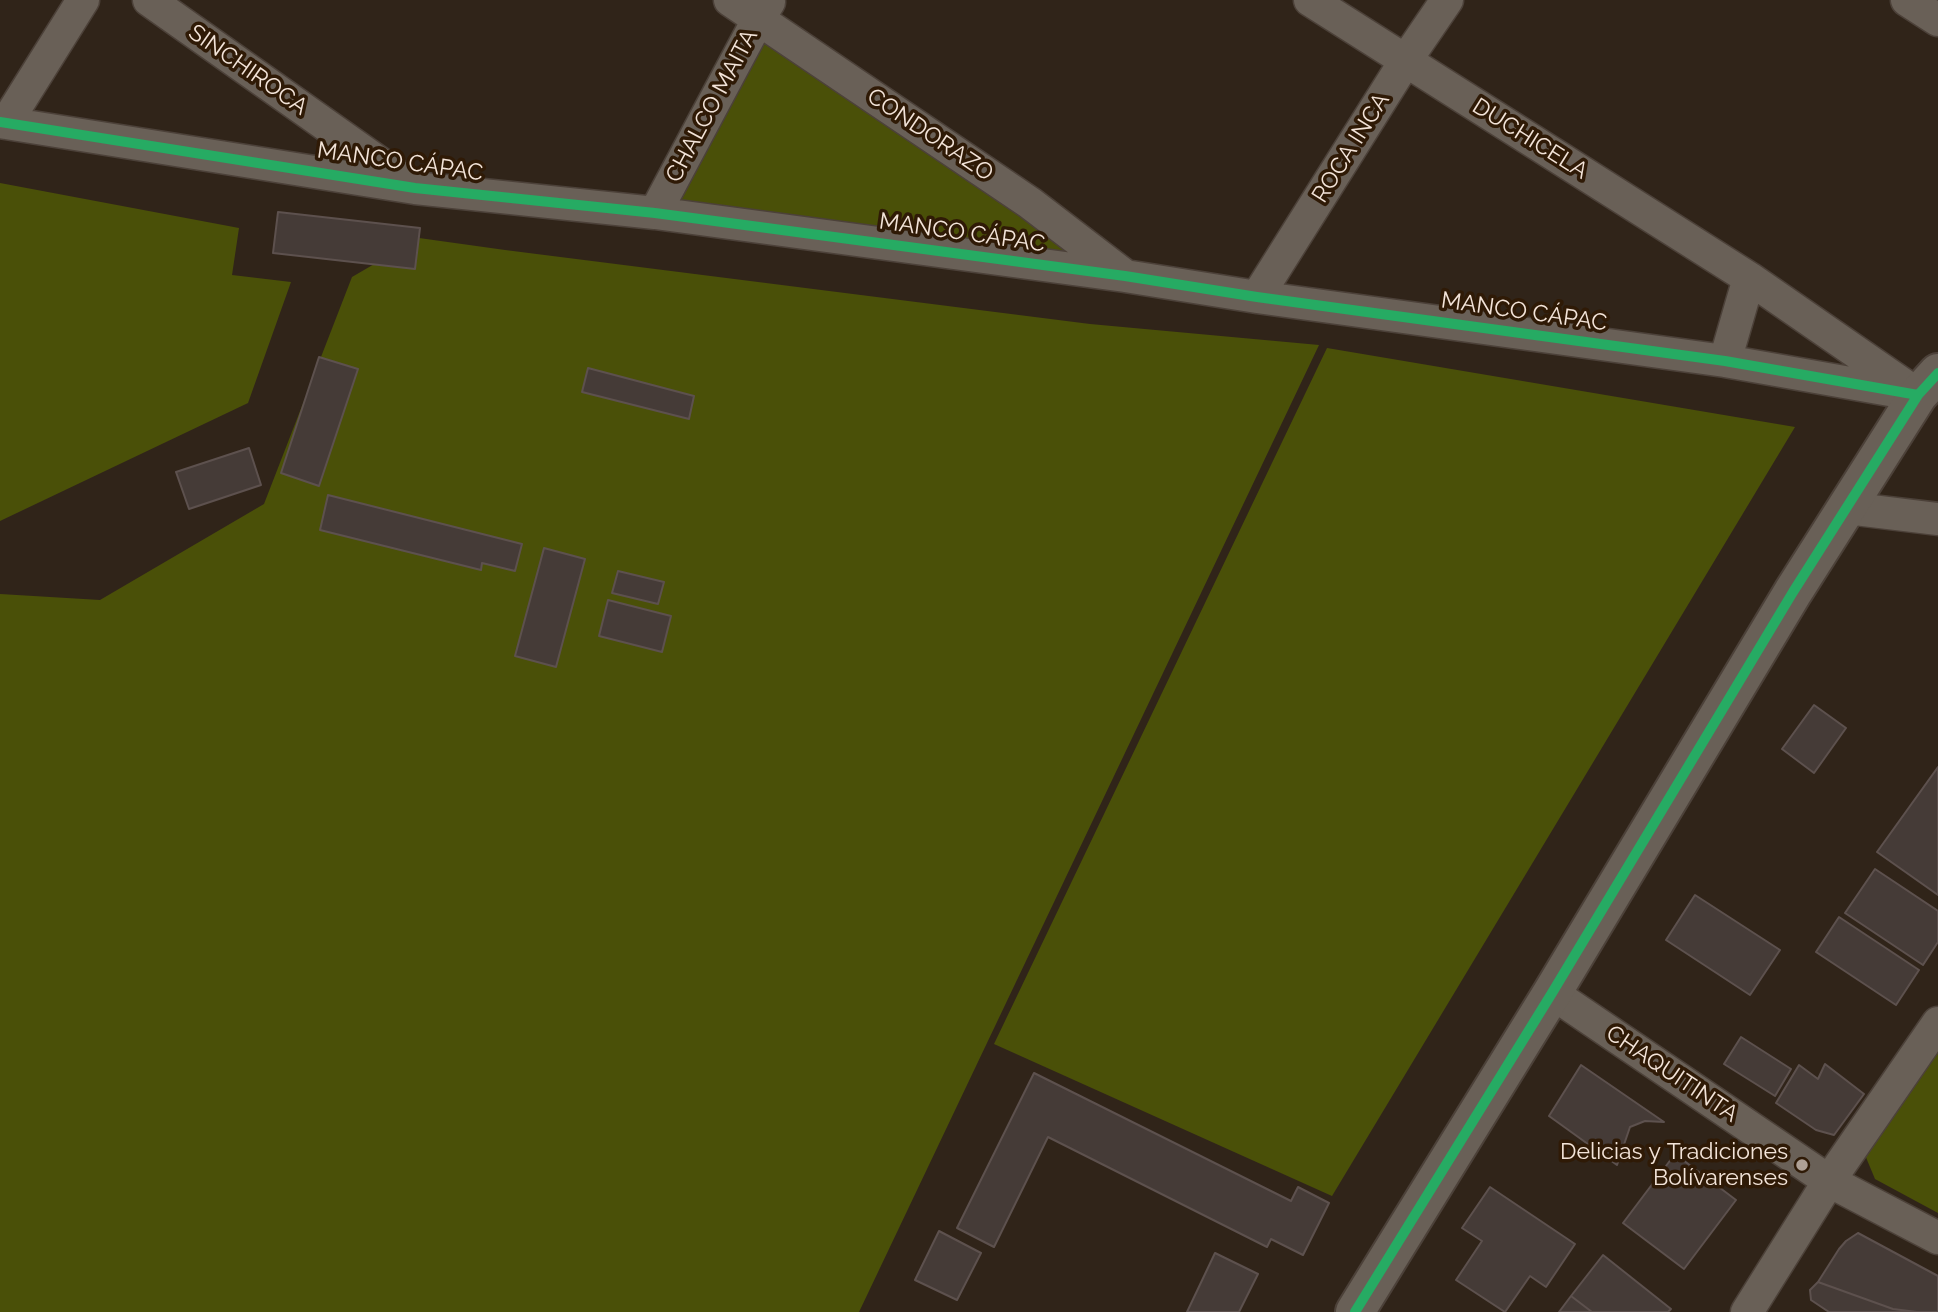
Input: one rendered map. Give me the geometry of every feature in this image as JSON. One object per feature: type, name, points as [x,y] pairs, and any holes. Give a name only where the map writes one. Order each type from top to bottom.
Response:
[{"type":"street","points":[[3,123],[83,0]]},
{"type":"street","name":"SINCHIROCA","points":[[149,0],[415,188]]},
{"type":"street","name":"CONDORAZO","points":[[730,0],[765,9],[1125,276]]},
{"type":"street","name":"DUCHICELA","points":[[1310,0],[1749,278],[1928,384]]},
{"type":"street","name":"ROCA INCA","points":[[1257,297],[1406,60],[1447,0]]},
{"type":"street","points":[[1907,0],[1938,19]]},
{"type":"street","name":"CHALCO MAITA","points":[[655,214],[765,9]]},
{"type":"street","name":"MANCO CÁPAC","points":[[3,123],[415,188],[655,214],[1125,276],[1257,297],[1725,361],[1928,384]]},
{"type":"street","points":[[1725,361],[1749,278]]},
{"type":"street","points":[[1355,1312],[1552,993],[1793,592],[1928,384]]},
{"type":"street","points":[[1847,508],[1938,519]]},
{"type":"street","name":"CHAQUITINTA","points":[[1552,993],[1829,1181],[1938,1238]]},
{"type":"street","points":[[1748,1312],[1829,1181],[1938,1023]]},
{"type":"green space","points":[[764,32],[1091,261],[669,209]]},
{"type":"green space","points":[[0,183],[239,228],[232,275],[291,282],[248,403],[0,521]]},
{"type":"green space","points":[[419,238],[1090,324],[1319,345],[859,1312],[0,1312],[0,594],[100,600],[264,504],[352,277]]},
{"type":"green space","points":[[1327,348],[1795,427],[1332,1196],[994,1044]]},
{"type":"green space","points":[[1938,1047],[1938,1213],[1875,1179],[1865,1155]]},
{"type":"building","points":[[278,212],[420,228],[415,269],[273,253]]},
{"type":"building","points":[[319,357],[358,369],[319,486],[281,473]]},
{"type":"building","points":[[588,368],[694,396],[689,419],[582,392]]},
{"type":"building","points":[[249,448],[261,485],[189,509],[176,472]]},
{"type":"building","points":[[328,495],[522,544],[515,571],[482,563],[481,570],[320,530]]},
{"type":"building","points":[[544,548],[585,559],[556,667],[515,656]]},
{"type":"building","points":[[618,571],[664,582],[658,604],[612,593]]},
{"type":"building","points":[[608,600],[671,616],[662,652],[599,636]]},
{"type":"building","points":[[1814,705],[1846,728],[1814,773],[1782,749]]},
{"type":"building","points":[[1938,767],[1938,895],[1877,852]]},
{"type":"building","points":[[1875,869],[1938,911],[1938,942],[1923,965],[1845,913]]},
{"type":"building","points":[[1695,895],[1780,950],[1750,995],[1666,940]]},
{"type":"building","points":[[1839,917],[1919,970],[1896,1005],[1816,952]]},
{"type":"building","points":[[1741,1037],[1791,1069],[1775,1096],[1724,1064]]},
{"type":"building","points":[[1825,1064],[1864,1094],[1834,1135],[1816,1130],[1776,1103],[1799,1065],[1818,1079]]},
{"type":"building","points":[[1581,1065],[1664,1122],[1645,1121],[1630,1127],[1617,1165],[1549,1116]]},
{"type":"building","points":[[1034,1073],[1291,1201],[1298,1187],[1329,1203],[1303,1255],[1271,1239],[1267,1247],[1048,1137],[994,1247],[957,1228]]},
{"type":"building","points":[[1675,1154],[1736,1200],[1684,1269],[1623,1223]]},
{"type":"building","points":[[1490,1187],[1575,1244],[1546,1287],[1530,1276],[1505,1312],[1456,1280],[1482,1241],[1462,1228]]},
{"type":"building","points":[[939,1231],[981,1253],[957,1300],[915,1280]]},
{"type":"building","points":[[1858,1233],[1938,1276],[1938,1312],[1893,1309],[1818,1282],[1839,1249]]},
{"type":"building","points":[[1215,1253],[1258,1274],[1239,1312],[1187,1312]]},
{"type":"building","points":[[1603,1255],[1671,1309],[1668,1312],[1592,1312],[1571,1296]]},
{"type":"building","points":[[1818,1282],[1893,1309],[1917,1312],[1829,1312],[1811,1300],[1810,1290]]},
{"type":"building","points":[[1571,1296],[1592,1312],[1559,1312]]},
{"type":"cycle path","points":[[0,122],[415,188],[655,213],[1125,276],[1257,297],[1725,361],[1918,395]]},
{"type":"cycle path","points":[[1355,1312],[1552,993],[1793,592],[1918,395],[1938,373]]},
{"type":"place","name":"Delicias y Tradiciones Bolívarenses","points":[[1802,1165]]}]
